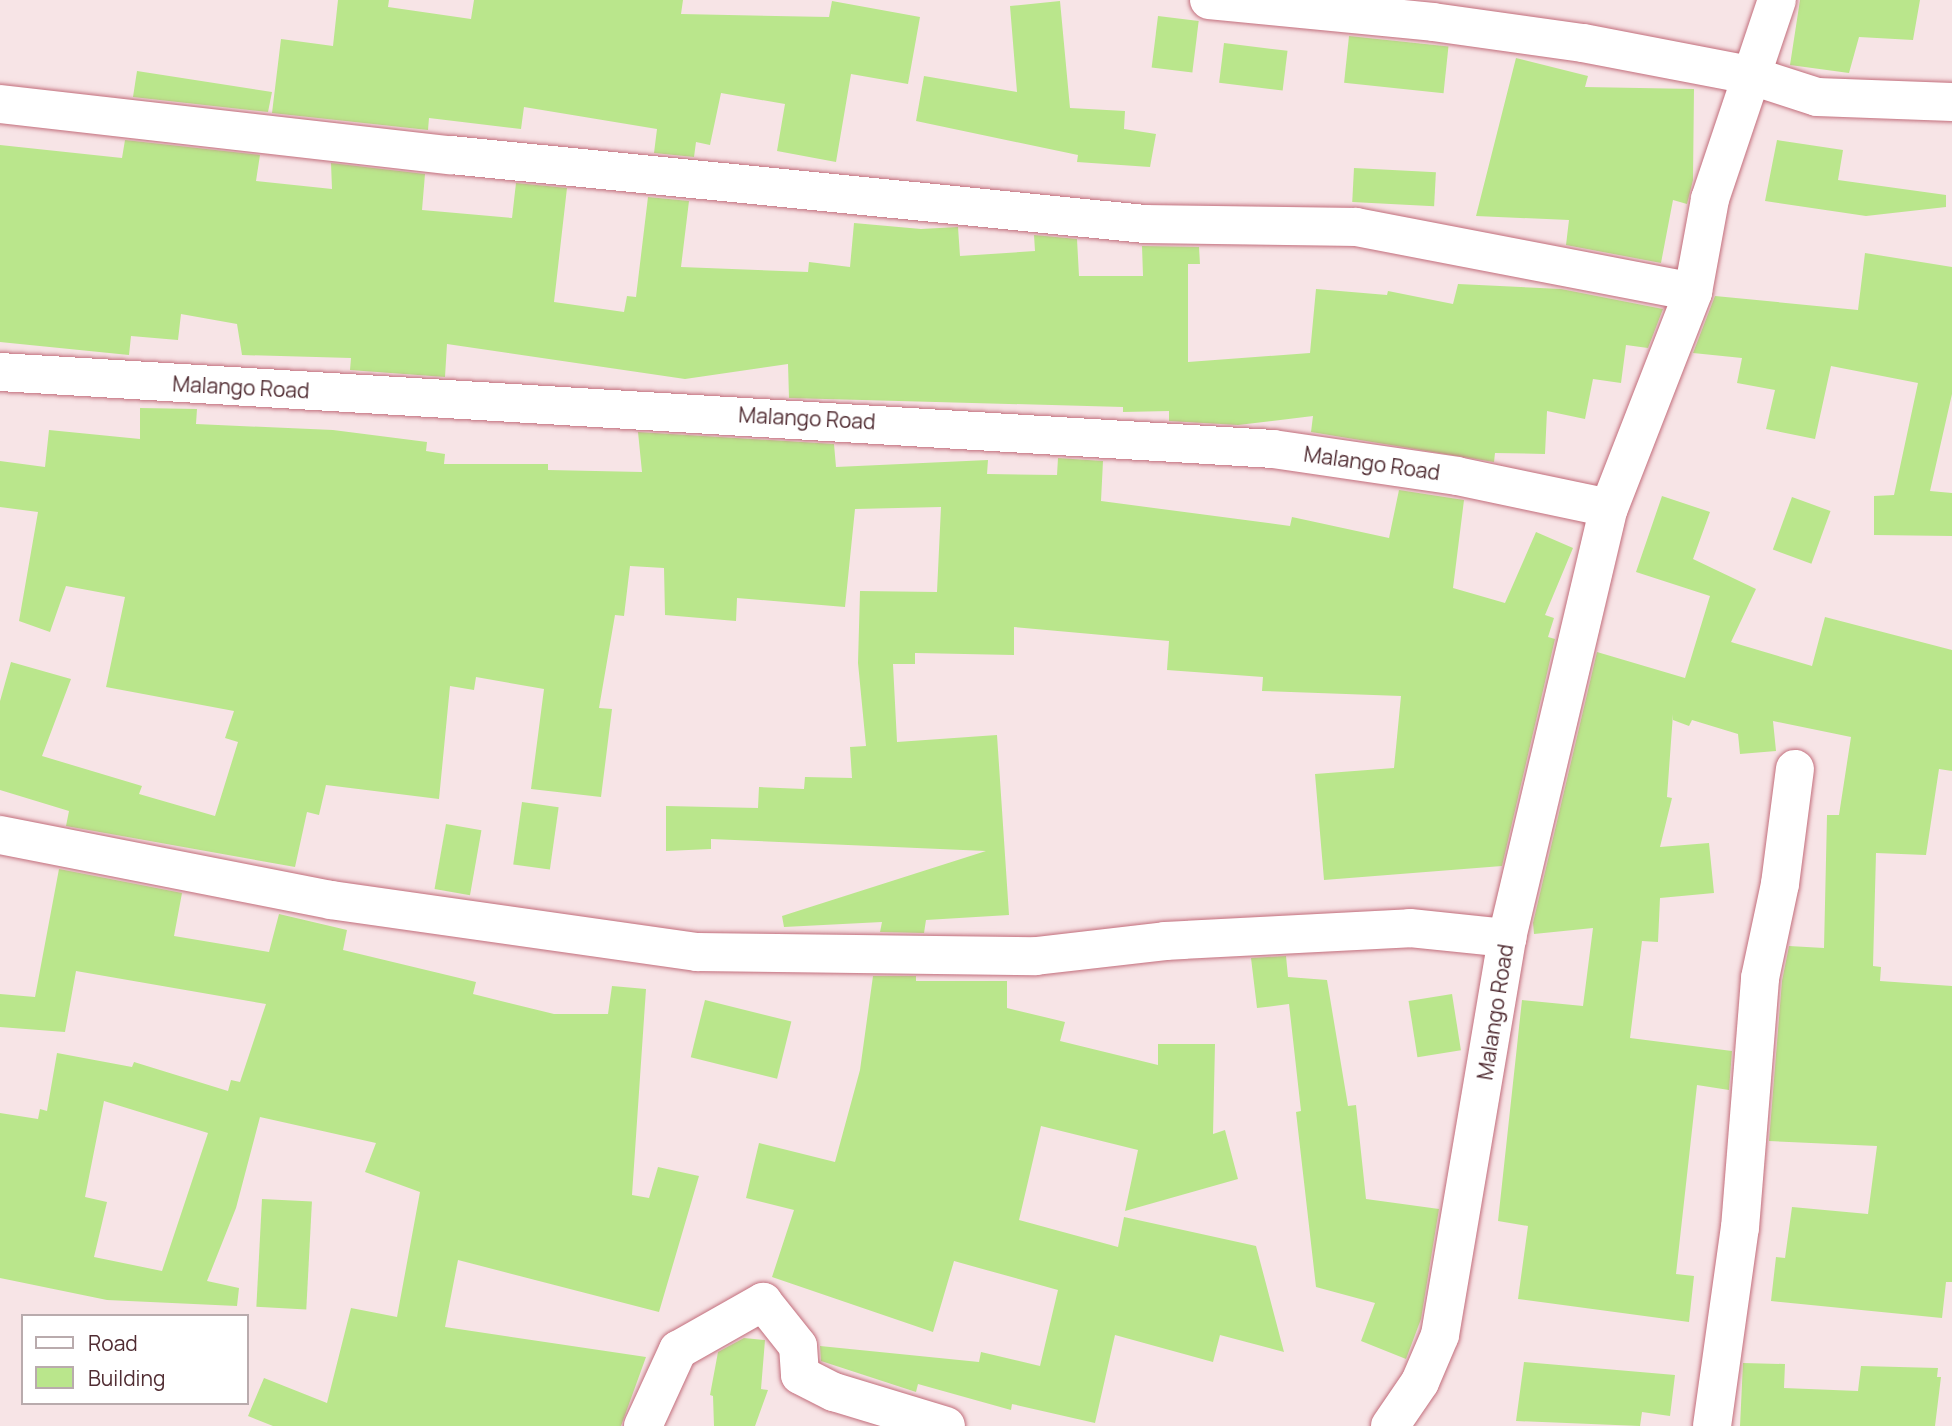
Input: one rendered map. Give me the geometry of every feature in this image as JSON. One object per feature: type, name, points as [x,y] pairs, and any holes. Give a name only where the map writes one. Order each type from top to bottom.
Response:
[{"type":"street","points":[[1209,0],[1433,22],[1570,41],[1749,75],[1818,97],[1952,102]]},
{"type":"street","name":"Malango Road","points":[[1390,1426],[1420,1382],[1440,1335],[1507,937],[1609,508],[1693,292],[1710,199],[1749,75],[1777,0]]},
{"type":"street","points":[[0,104],[452,155],[1145,224],[1356,227],[1693,292]]},
{"type":"street","name":"Malango Road","points":[[0,372],[1260,447],[1457,476],[1609,508]]},
{"type":"street","points":[[1712,1426],[1740,1228],[1760,978],[1780,884],[1795,769]]},
{"type":"street","points":[[0,835],[331,900],[697,952],[1036,956],[1178,940],[1410,928],[1507,937]]},
{"type":"street","points":[[643,1426],[678,1350],[763,1302],[798,1346],[800,1376],[834,1392],[946,1426]]},
{"type":"building","points":[[338,0],[389,0],[388,7],[471,19],[474,0],[683,0],[681,14],[829,17],[832,1],[920,17],[908,84],[851,74],[836,162],[777,151],[785,104],[721,93],[710,145],[696,142],[694,157],[654,153],[657,129],[524,107],[521,129],[429,118],[428,130],[272,113],[281,39],[333,46]]},
{"type":"building","points":[[1800,0],[1920,0],[1913,40],[1859,37],[1849,73],[1790,65]]},
{"type":"building","points":[[1060,1],[1070,108],[1125,111],[1124,129],[1156,134],[1150,167],[1077,162],[1078,155],[916,121],[924,76],[1017,92],[1010,6]]},
{"type":"building","points":[[1158,16],[1199,21],[1192,73],[1152,68]]},
{"type":"building","points":[[1349,36],[1448,46],[1444,93],[1344,83]]},
{"type":"building","points":[[1224,43],[1288,51],[1283,91],[1219,83]]},
{"type":"building","points":[[1516,58],[1588,76],[1585,87],[1694,89],[1693,180],[1687,204],[1673,200],[1661,263],[1566,245],[1569,220],[1476,216]]},
{"type":"building","points":[[137,71],[272,92],[268,112],[133,97]]},
{"type":"building","points":[[125,140],[260,155],[256,181],[332,189],[331,163],[425,174],[422,210],[512,218],[516,183],[567,188],[554,302],[624,312],[627,296],[636,297],[648,197],[689,201],[681,267],[808,272],[809,262],[850,267],[854,223],[921,229],[958,227],[960,256],[1035,251],[1034,235],[1077,239],[1079,276],[1143,276],[1142,246],[1199,247],[1200,264],[1188,264],[1188,362],[1310,353],[1316,289],[1387,295],[1388,291],[1453,304],[1458,284],[1561,289],[1663,309],[1648,348],[1626,345],[1621,383],[1593,379],[1585,419],[1547,411],[1545,454],[1495,453],[1494,462],[1311,432],[1313,416],[1238,425],[1169,421],[1169,411],[1123,412],[1123,407],[789,398],[788,364],[685,379],[447,344],[445,377],[350,370],[351,358],[242,355],[237,324],[181,314],[178,340],[131,336],[129,355],[0,342],[0,145],[122,158]]},
{"type":"building","points":[[1777,140],[1843,150],[1838,180],[1946,195],[1946,207],[1866,216],[1765,201]]},
{"type":"building","points":[[1354,168],[1436,172],[1434,206],[1352,202]]},
{"type":"building","points":[[1865,253],[1952,267],[1952,394],[1930,491],[1952,493],[1952,536],[1874,535],[1874,496],[1894,495],[1918,383],[1831,366],[1815,439],[1766,429],[1775,390],[1737,383],[1742,358],[1693,353],[1715,296],[1858,310]]},
{"type":"building","points":[[140,408],[197,409],[196,424],[333,430],[427,442],[426,451],[445,454],[444,464],[548,464],[548,470],[642,472],[638,432],[834,444],[836,467],[988,460],[987,474],[1057,475],[1058,458],[1103,461],[1101,501],[1290,526],[1292,517],[1389,538],[1399,490],[1464,500],[1453,588],[1505,603],[1536,532],[1573,548],[1545,615],[1554,618],[1548,637],[1555,639],[1502,866],[1324,880],[1315,774],[1394,768],[1401,696],[1262,691],[1263,677],[1167,670],[1169,641],[1014,627],[1014,655],[915,653],[915,664],[893,664],[897,742],[997,735],[1009,915],[926,920],[924,933],[880,932],[882,922],[784,927],[782,916],[986,851],[711,839],[711,849],[666,851],[666,806],[758,808],[759,787],[804,789],[805,777],[852,778],[850,747],[866,746],[858,663],[860,591],[937,592],[941,507],[855,509],[845,607],[737,598],[736,621],[665,615],[664,568],[630,566],[624,616],[615,615],[599,708],[612,709],[601,797],[531,789],[544,689],[476,677],[474,690],[450,686],[439,799],[326,785],[319,815],[307,812],[295,867],[66,826],[69,811],[0,790],[0,701],[11,662],[71,679],[42,756],[142,786],[139,794],[215,816],[238,742],[225,738],[234,711],[106,687],[125,597],[66,586],[50,632],[19,621],[38,512],[0,507],[0,461],[45,467],[49,430],[140,439]]},
{"type":"building","points":[[1662,496],[1710,512],[1693,559],[1756,589],[1731,642],[1812,666],[1825,617],[1952,650],[1952,771],[1939,769],[1926,855],[1876,853],[1873,966],[1881,967],[1880,981],[1952,986],[1952,1282],[1946,1282],[1942,1318],[1771,1301],[1776,1257],[1785,1258],[1792,1207],[1868,1214],[1877,1146],[1769,1141],[1782,981],[1789,946],[1824,948],[1827,815],[1839,815],[1851,737],[1773,721],[1776,751],[1740,754],[1738,734],[1692,720],[1689,726],[1673,720],[1673,714],[1667,797],[1672,798],[1660,847],[1709,843],[1714,893],[1660,898],[1658,942],[1642,941],[1630,1038],[1732,1051],[1729,1090],[1697,1085],[1676,1274],[1694,1276],[1689,1322],[1518,1299],[1528,1226],[1498,1221],[1522,1000],[1583,1006],[1593,928],[1534,934],[1533,923],[1597,652],[1685,678],[1710,596],[1636,572]]},
{"type":"building","points":[[1792,497],[1831,511],[1811,564],[1773,550]]},
{"type":"building","points":[[522,802],[559,807],[550,870],[513,864]]},
{"type":"building","points":[[446,824],[481,830],[470,895],[435,889]]},
{"type":"building","points":[[59,869],[182,893],[174,936],[269,952],[279,914],[347,930],[343,950],[476,982],[473,994],[554,1014],[608,1014],[612,986],[646,989],[632,1195],[649,1198],[658,1167],[699,1176],[659,1312],[458,1260],[445,1327],[646,1357],[621,1426],[273,1426],[248,1416],[264,1378],[327,1403],[351,1308],[397,1317],[420,1192],[365,1172],[376,1143],[260,1117],[236,1208],[207,1281],[239,1288],[237,1306],[107,1300],[0,1278],[0,1113],[38,1119],[40,1109],[47,1111],[57,1053],[132,1067],[134,1062],[228,1091],[231,1080],[240,1082],[266,1004],[76,971],[65,1032],[0,1027],[0,994],[35,997]],"holes":[[[104,1101],[208,1133],[162,1271],[94,1257],[107,1202],[85,1197]]]},
{"type":"building","points":[[1286,956],[1288,977],[1327,980],[1348,1106],[1356,1105],[1366,1199],[1439,1209],[1421,1319],[1406,1359],[1361,1341],[1375,1303],[1316,1287],[1296,1112],[1301,1111],[1289,1004],[1257,1008],[1251,958]]},
{"type":"building","points":[[873,976],[916,976],[916,981],[1007,981],[1007,1008],[1065,1022],[1060,1041],[1158,1065],[1158,1044],[1215,1044],[1213,1134],[1225,1130],[1238,1179],[1125,1211],[1138,1150],[1041,1126],[1019,1220],[1118,1247],[1124,1217],[1256,1246],[1284,1352],[1220,1335],[1213,1362],[1115,1335],[1095,1423],[1012,1404],[1011,1410],[918,1384],[916,1392],[821,1361],[820,1346],[979,1362],[981,1352],[1040,1366],[1058,1290],[954,1261],[933,1332],[772,1277],[794,1210],[746,1198],[759,1143],[835,1162],[860,1070]]},
{"type":"building","points":[[1452,994],[1461,1050],[1417,1057],[1409,1001]]},
{"type":"building","points":[[705,1000],[791,1022],[777,1079],[691,1057]]},
{"type":"building","points":[[262,1199],[312,1202],[306,1309],[256,1307]]},
{"type":"building","points":[[744,1338],[765,1340],[761,1389],[768,1390],[755,1426],[714,1426],[713,1396],[710,1395],[718,1352]]},
{"type":"building","points":[[1524,1362],[1675,1375],[1670,1416],[1642,1412],[1640,1426],[1516,1421]]},
{"type":"building","points":[[1743,1363],[1785,1364],[1784,1388],[1858,1391],[1861,1366],[1938,1368],[1937,1377],[1941,1377],[1935,1426],[1740,1426]]}]
